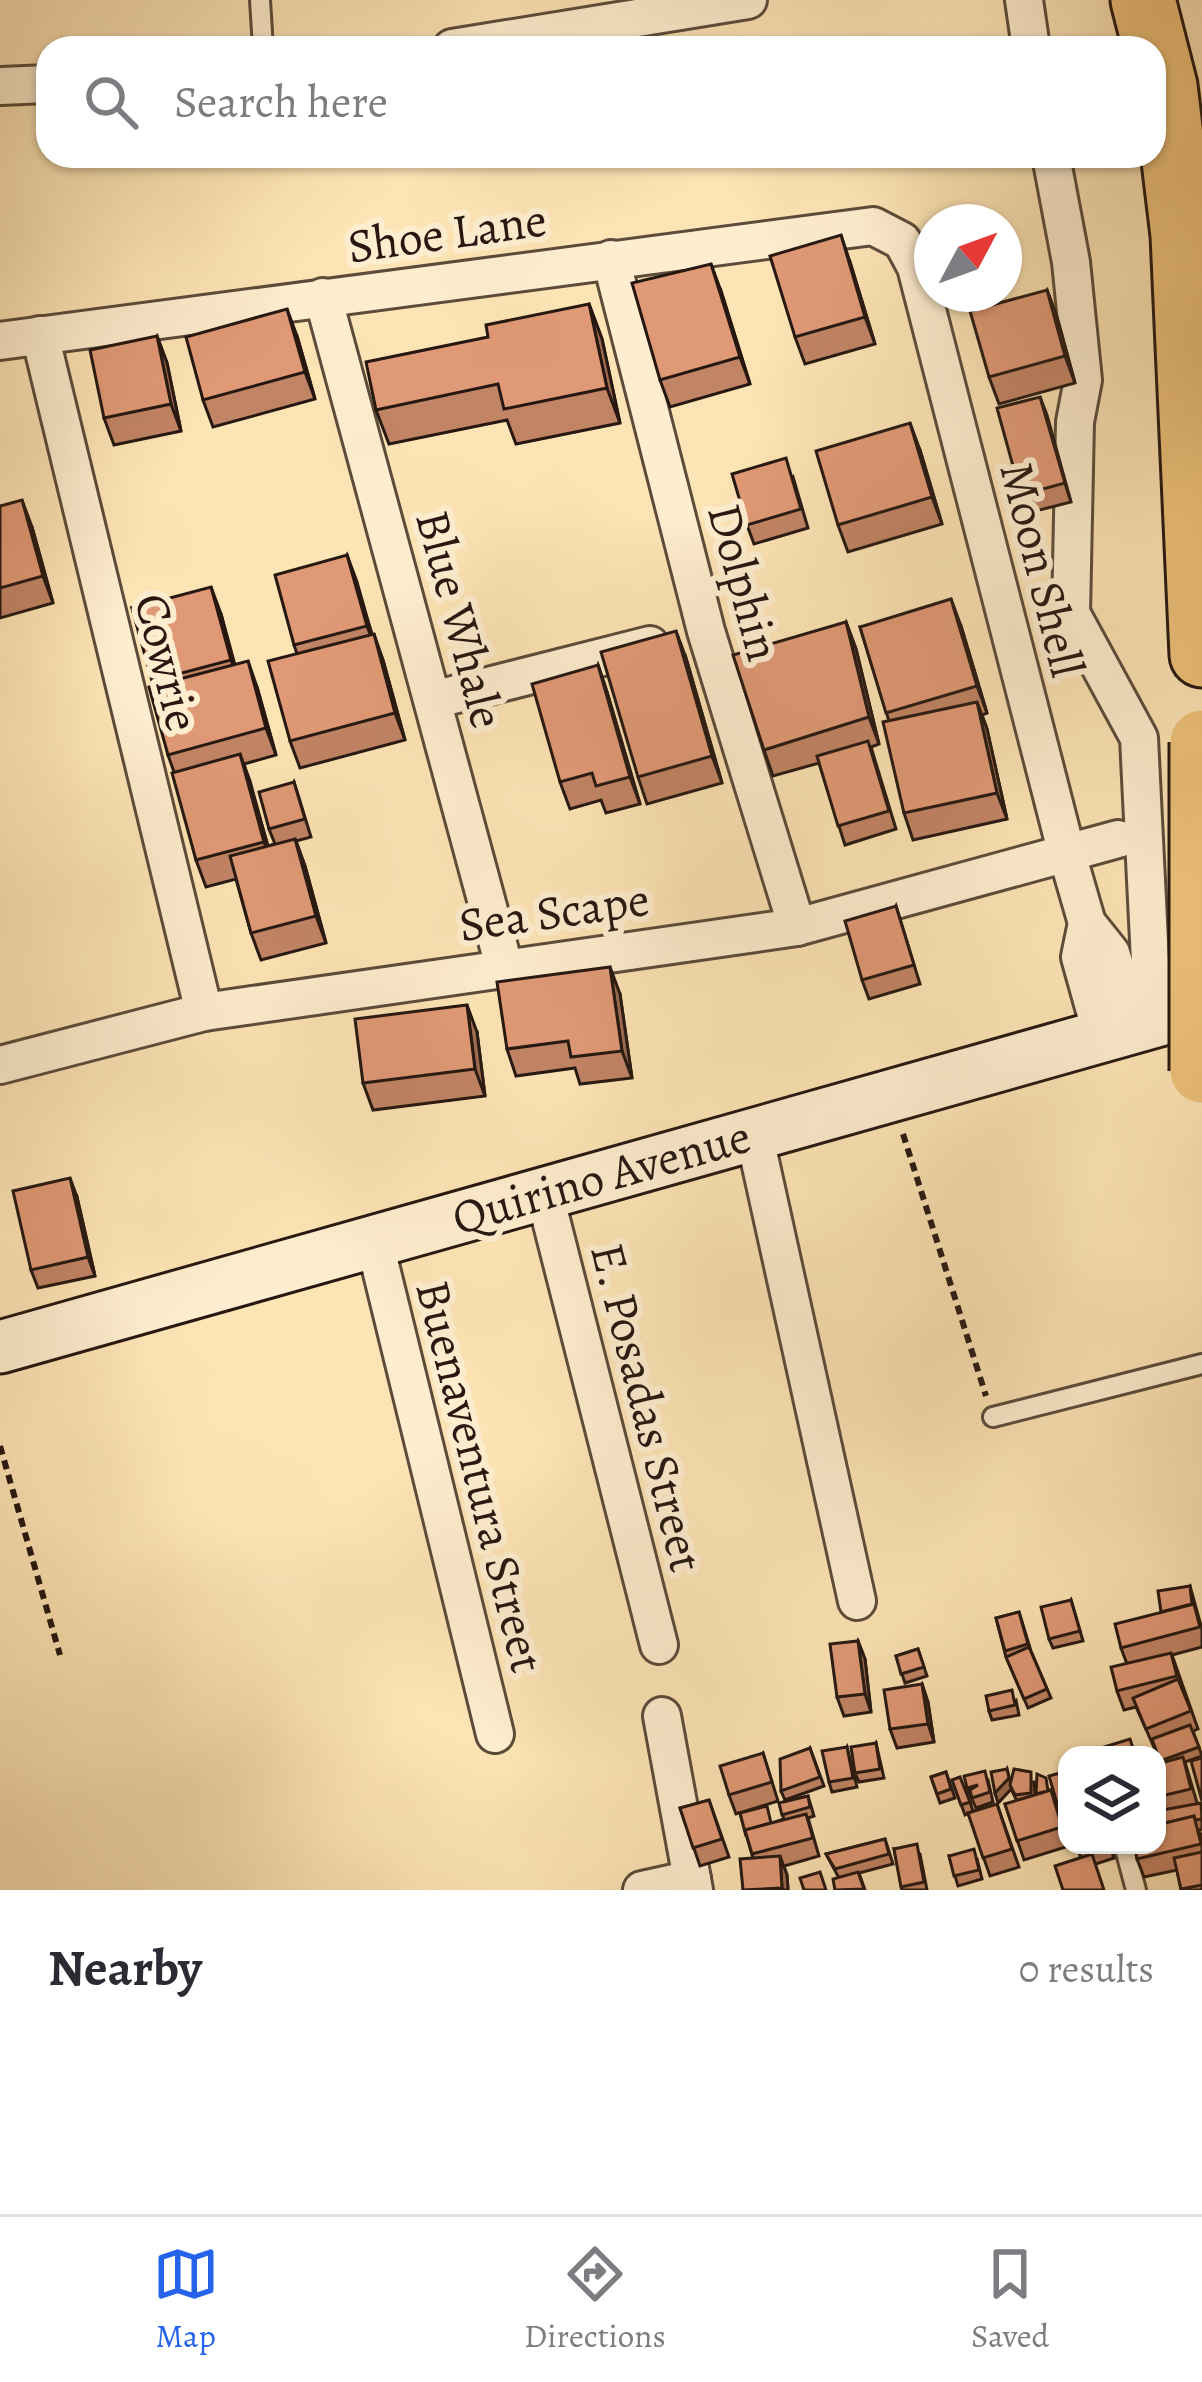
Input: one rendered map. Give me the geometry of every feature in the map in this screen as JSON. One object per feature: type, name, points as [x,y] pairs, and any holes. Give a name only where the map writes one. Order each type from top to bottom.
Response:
[{"type":"highway","points":[[1144,0],[1153,36]]},
{"type":"highway","points":[[1166,94],[1181,218],[1202,656]]},
{"type":"highway","points":[[1202,742],[1202,1071]]},
{"type":"main road","name":"Quirino Avenue","points":[[0,1347],[1202,1008]]},
{"type":"street","points":[[526,36],[748,0]]},
{"type":"street","points":[[1024,0],[1029,36]]},
{"type":"street","points":[[0,86],[36,84]]},
{"type":"street","points":[[1053,168],[1071,262],[1083,380],[1075,422],[1071,613],[1138,738],[1130,1028]]},
{"type":"street","name":"Shoe Lane","points":[[0,341],[873,226],[902,241]]},
{"type":"street","name":"Moon Shell","points":[[902,241],[916,267],[1088,923],[1081,957],[1130,1028]]},
{"type":"street","name":"Dolphin","points":[[610,259],[706,631],[797,927]]},
{"type":"street","name":"Blue Whale","points":[[323,297],[505,966]]},
{"type":"street","name":"Cowrie","points":[[40,335],[204,1012]]},
{"type":"street","points":[[433,700],[706,631]]},
{"type":"street","name":"Sea Scape","points":[[0,1065],[204,1012],[797,927],[1118,839]]},
{"type":"street","points":[[754,1134],[857,1601]]},
{"type":"street","name":"E. Posadas Street","points":[[544,1192],[659,1645]]},
{"type":"street","name":"Buenaventura Street","points":[[374,1240],[495,1735]]},
{"type":"street","points":[[642,1890],[693,1884],[662,1716]]},
{"type":"lane","points":[[260,0],[262,36]]},
{"type":"lane","points":[[993,1417],[1202,1364]]},
{"type":"lane","points":[[1126,1854],[1136,1890]]},
{"type":"path","points":[[890,1095],[993,1417]]},
{"type":"path","points":[[0,1446],[60,1655]]},
{"type":"building","points":[[841,235],[865,317],[795,337],[770,256]]},
{"type":"building","points":[[711,264],[740,357],[660,380],[632,283]]},
{"type":"building","points":[[1047,290],[1065,356],[989,377],[970,312],[1022,312],[1022,297]]},
{"type":"building","points":[[589,304],[607,388],[504,409],[498,384],[376,410],[366,362],[488,337],[486,325]]},
{"type":"building","points":[[287,309],[305,372],[203,400],[186,337]]},
{"type":"building","points":[[157,336],[171,404],[104,418],[90,350]]},
{"type":"building","points":[[1040,397],[1065,483],[1021,495],[997,408]]},
{"type":"building","points":[[910,423],[932,497],[838,525],[816,451]]},
{"type":"building","points":[[786,458],[801,509],[747,525],[732,474]]},
{"type":"building","points":[[22,500],[43,576],[0,588],[0,506]]},
{"type":"building","points":[[347,555],[367,626],[294,645],[275,575]]},
{"type":"building","points":[[211,587],[231,660],[152,681],[132,608]]},
{"type":"building","points":[[951,599],[977,686],[886,713],[860,627]]},
{"type":"building","points":[[846,622],[869,717],[764,750],[733,655]]},
{"type":"building","points":[[676,631],[712,756],[638,777],[601,652]]},
{"type":"building","points":[[374,634],[395,713],[290,741],[268,661]]},
{"type":"building","points":[[248,661],[266,728],[168,755],[149,687]]},
{"type":"building","points":[[598,665],[630,777],[596,786],[592,773],[560,782],[532,684]]},
{"type":"building","points":[[977,702],[997,793],[904,813],[883,722]]},
{"type":"building","points":[[868,741],[889,811],[838,826],[817,756]]},
{"type":"building","points":[[240,754],[264,842],[196,860],[172,773]]},
{"type":"building","points":[[294,782],[305,819],[269,829],[259,792]]},
{"type":"building","points":[[295,839],[316,916],[251,933],[230,856]]},
{"type":"building","points":[[896,906],[914,965],[862,980],[845,921]]},
{"type":"building","points":[[610,967],[622,1051],[571,1057],[568,1041],[507,1049],[497,982]]},
{"type":"building","points":[[467,1005],[475,1069],[363,1083],[355,1019]]},
{"type":"building","points":[[70,1178],[88,1257],[31,1270],[13,1191]]},
{"type":"building","points":[[1190,1586],[1192,1604],[1161,1612],[1158,1591]]},
{"type":"building","points":[[1071,1600],[1080,1631],[1049,1639],[1041,1607]]},
{"type":"building","points":[[1194,1604],[1200,1627],[1121,1648],[1115,1624]]},
{"type":"building","points":[[1019,1612],[1028,1644],[1005,1651],[996,1618]]},
{"type":"building","points":[[858,1641],[865,1694],[837,1697],[830,1644]]},
{"type":"building","points":[[1029,1647],[1047,1689],[1024,1699],[1006,1657]]},
{"type":"building","points":[[918,1649],[924,1667],[901,1674],[896,1656]]},
{"type":"building","points":[[1171,1653],[1177,1676],[1117,1691],[1111,1667]]},
{"type":"building","points":[[1178,1679],[1191,1711],[1146,1729],[1133,1698]]},
{"type":"building","points":[[922,1684],[928,1724],[890,1729],[884,1690]]},
{"type":"building","points":[[1012,1690],[1015,1705],[989,1711],[986,1696]]},
{"type":"building","points":[[1190,1725],[1199,1747],[1166,1759],[1166,1746],[1155,1746],[1152,1739]]},
{"type":"building","points":[[876,1743],[880,1769],[855,1773],[851,1747]]},
{"type":"building","points":[[847,1747],[853,1778],[829,1782],[822,1751]]},
{"type":"building","points":[[810,1748],[820,1777],[781,1791],[780,1759]]},
{"type":"building","points":[[763,1753],[772,1782],[729,1795],[720,1766]]},
{"type":"building","points":[[1183,1757],[1191,1789],[1166,1795],[1166,1762]]},
{"type":"building","points":[[1202,1758],[1202,1801],[1191,1761]]},
{"type":"building","points":[[1007,1769],[1009,1778],[995,1793],[991,1772]]},
{"type":"building","points":[[1014,1769],[1031,1772],[1031,1793],[1015,1795],[1010,1785]]},
{"type":"building","points":[[985,1771],[990,1792],[972,1798],[970,1790],[978,1785],[967,1788],[964,1776]]},
{"type":"building","points":[[946,1772],[951,1789],[937,1794],[931,1777]]},
{"type":"building","points":[[1037,1774],[1046,1778],[1048,1791],[1036,1794]]},
{"type":"building","points":[[1058,1774],[1058,1807],[1049,1776]]},
{"type":"building","points":[[960,1777],[970,1802],[961,1805],[952,1780]]},
{"type":"building","points":[[1051,1790],[1058,1828],[1017,1841],[1005,1804]]},
{"type":"building","points":[[808,1796],[810,1807],[782,1815],[779,1803]]},
{"type":"building","points":[[709,1800],[722,1839],[693,1848],[680,1808]]},
{"type":"building","points":[[1201,1803],[1202,1819],[1194,1816],[1166,1823],[1166,1809]]},
{"type":"building","points":[[997,1804],[1012,1849],[983,1858],[968,1813]]},
{"type":"building","points":[[767,1806],[771,1823],[745,1830],[746,1836],[740,1813]]},
{"type":"building","points":[[806,1814],[813,1838],[752,1854],[745,1830]]},
{"type":"building","points":[[1194,1816],[1201,1844],[1166,1852],[1166,1823]]},
{"type":"building","points":[[885,1839],[889,1854],[835,1869],[826,1854]]},
{"type":"building","points":[[917,1844],[924,1882],[901,1887],[894,1849]]},
{"type":"building","points":[[974,1849],[979,1870],[954,1876],[949,1856]]},
{"type":"building","points":[[1202,1852],[1202,1885],[1181,1889],[1174,1858]]},
{"type":"building","points":[[1092,1854],[1104,1890],[1063,1890],[1055,1866]]},
{"type":"building","points":[[780,1856],[782,1888],[743,1890],[740,1859]]},
{"type":"building","points":[[820,1872],[826,1890],[804,1890],[800,1878]]},
{"type":"building","points":[[858,1872],[864,1889],[835,1890],[833,1879]]}]
